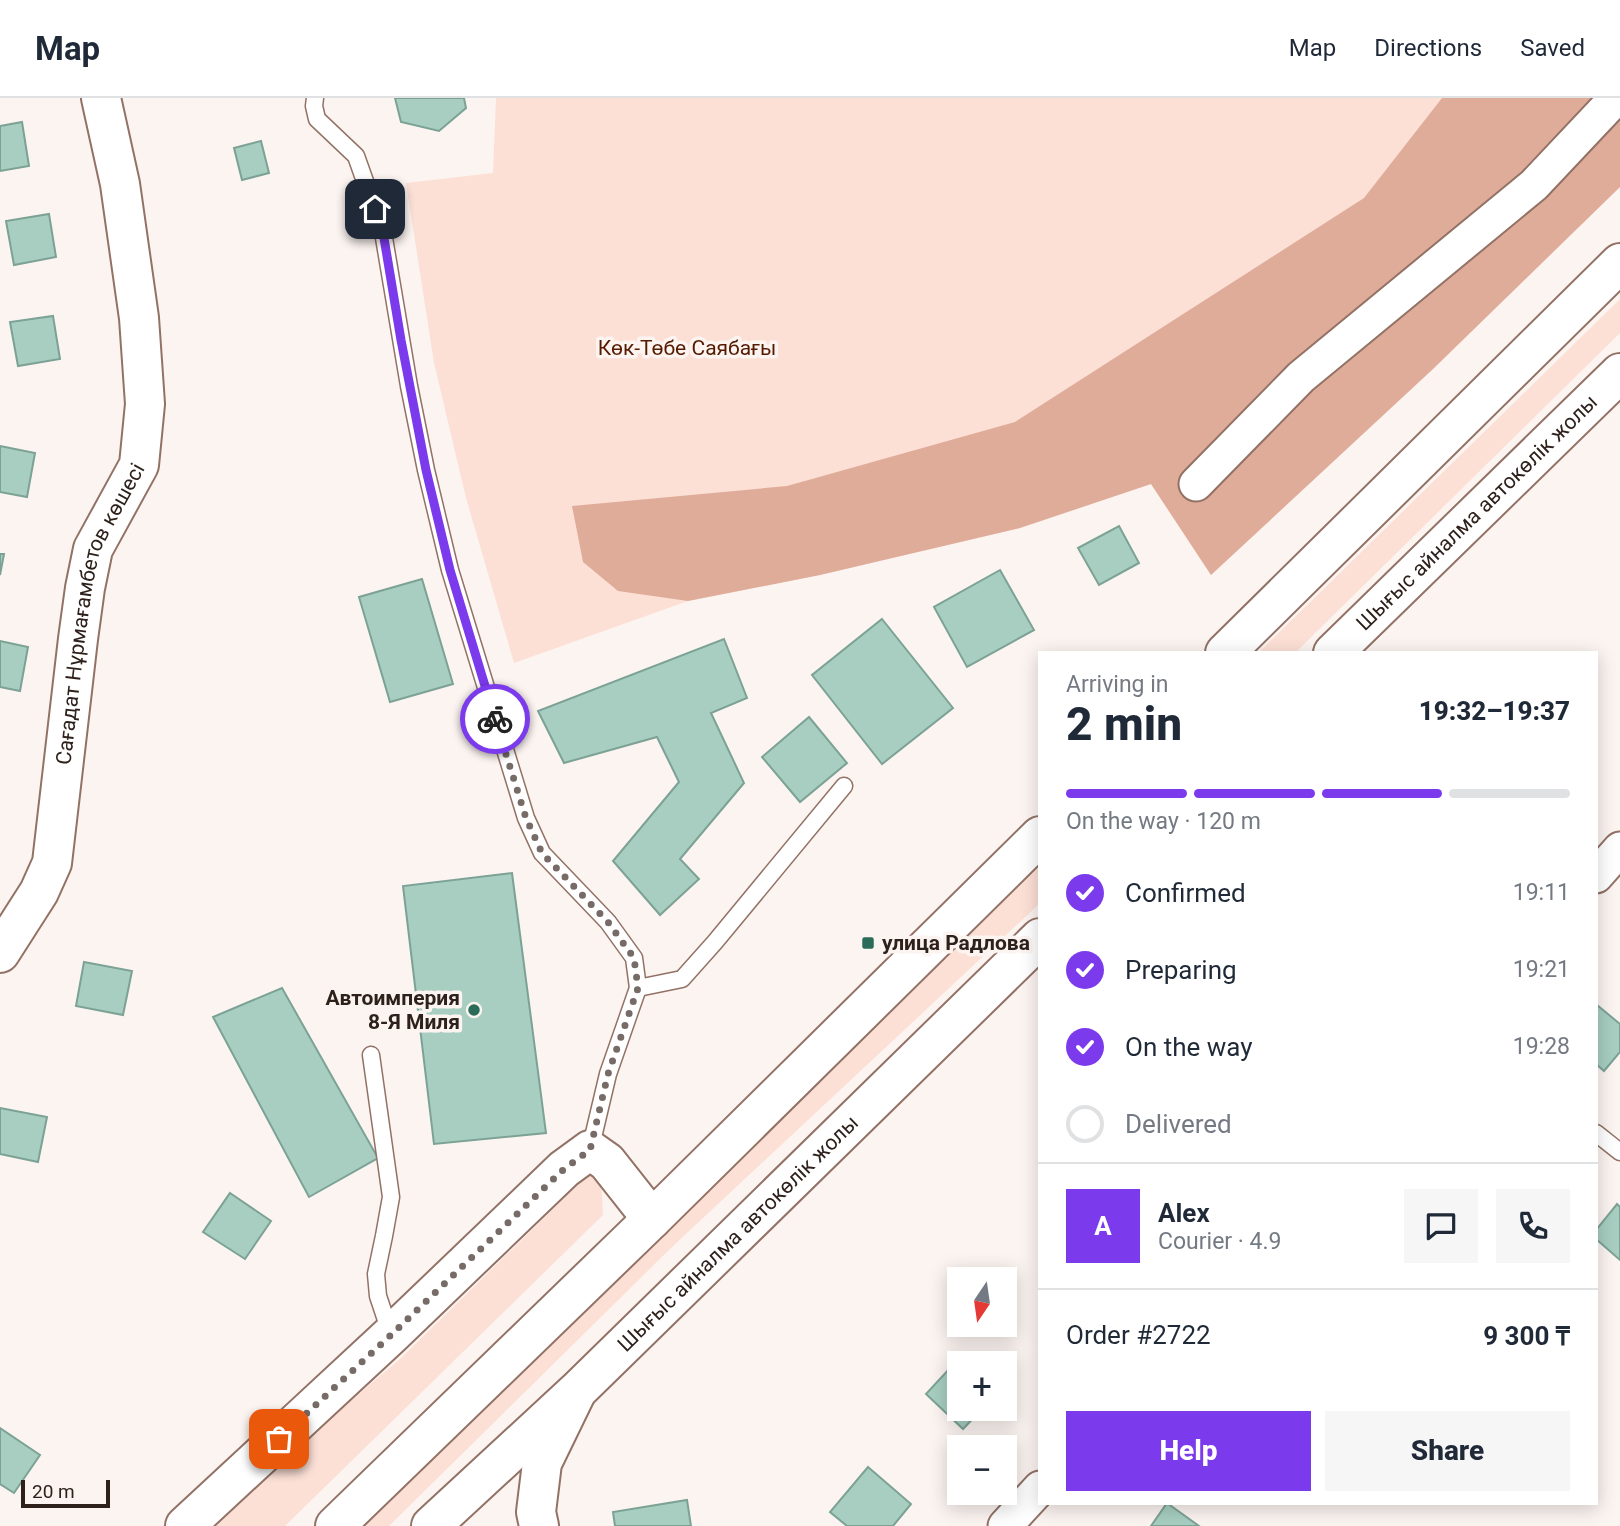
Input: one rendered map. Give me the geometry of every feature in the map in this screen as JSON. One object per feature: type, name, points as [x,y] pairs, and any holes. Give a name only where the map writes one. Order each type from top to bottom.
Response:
[{"type":"main road","name":"Сағадат Нұрмағамбетов көшесі","points":[[0,953],[39,892],[52,863],[78,639],[93,549],[139,465],[145,404],[139,318],[120,184],[101,98]]},
{"type":"main road","points":[[1227,651],[1620,263]]},
{"type":"main road","name":"Шығыс айналма автокөлік жолы","points":[[1335,651],[1620,373]]},
{"type":"main road","points":[[335,1526],[652,1219],[1038,838]]},
{"type":"main road","name":"Шығыс айналма автокөлік жолы","points":[[431,1526],[577,1391],[1038,940]]},
{"type":"main road","points":[[185,1526],[391,1335],[564,1169],[590,1150],[607,1162],[652,1219]]},
{"type":"main road","points":[[538,1526],[536,1511],[542,1463],[577,1391]]},
{"type":"street","points":[[1196,484],[1301,377],[1534,185],[1616,98]]},
{"type":"street","points":[[1598,874],[1620,849]]},
{"type":"street","points":[[1005,1526],[1038,1490]]},
{"type":"lane","points":[[315,98],[317,119],[356,156],[383,232],[414,410],[447,558],[526,818],[542,853],[608,922],[634,958],[638,988],[608,1074],[590,1150]]},
{"type":"lane","points":[[638,988],[682,979],[844,786]]},
{"type":"lane","points":[[371,1055],[391,1197],[376,1275],[378,1296],[391,1335]]},
{"type":"lane","points":[[1598,1135],[1620,1152]]},
{"type":"green space","name":"Көк-Төбе Саябағы","points":[[496,98],[1620,98],[1620,187],[1433,369],[1211,575],[1151,484],[1020,528],[820,575],[688,601],[514,663],[466,498],[434,363],[406,183],[493,173]]},
{"type":"green space","points":[[1620,299],[1620,333],[1297,651],[1260,651]]},
{"type":"green space","points":[[1038,868],[1036,907],[672,1247],[389,1526],[364,1526],[659,1232]]},
{"type":"green space","points":[[592,1171],[601,1175],[603,1215],[285,1526],[203,1526],[400,1359]]},
{"type":"shaded area","points":[[1442,98],[1620,98],[1620,187],[1433,369],[1211,575],[1151,484],[1020,528],[820,575],[688,601],[618,591],[583,562],[572,506],[787,486],[1015,422],[1364,198]]},
{"type":"building","points":[[395,98],[464,98],[466,108],[439,131],[401,122]]},
{"type":"building","points":[[22,122],[29,166],[0,171],[0,126]]},
{"type":"building","points":[[261,141],[269,173],[242,180],[234,148]]},
{"type":"building","points":[[49,214],[56,257],[14,265],[6,221]]},
{"type":"building","points":[[53,316],[60,359],[18,366],[10,322]]},
{"type":"building","points":[[0,446],[35,453],[27,497],[0,492]]},
{"type":"building","points":[[1119,526],[1139,563],[1099,585],[1078,548]]},
{"type":"building","points":[[0,554],[4,554],[0,575]]},
{"type":"building","points":[[1000,570],[1034,630],[967,667],[934,607]]},
{"type":"building","points":[[422,579],[453,684],[390,702],[359,597]]},
{"type":"building","points":[[882,619],[953,708],[882,764],[812,675]]},
{"type":"building","points":[[724,639],[747,698],[711,713],[744,783],[680,859],[699,879],[660,915],[613,861],[679,782],[657,737],[564,763],[538,711]]},
{"type":"building","points":[[0,641],[28,647],[20,691],[0,687]]},
{"type":"building","points":[[809,717],[847,763],[800,802],[762,757]]},
{"type":"building","name":"Автоимперия 8-Я Миля","points":[[512,873],[546,1133],[434,1144],[403,886]]},
{"type":"building","points":[[84,962],[132,971],[123,1015],[76,1006]]},
{"type":"building","points":[[282,988],[378,1158],[309,1197],[213,1017]]},
{"type":"building","points":[[1598,1006],[1620,1024],[1620,1052],[1604,1071],[1598,1066]]},
{"type":"building","points":[[0,1108],[47,1117],[38,1162],[0,1154]]},
{"type":"building","points":[[230,1193],[271,1221],[245,1259],[203,1232]]},
{"type":"building","points":[[1617,1204],[1620,1207],[1620,1260],[1598,1241],[1598,1228]]},
{"type":"building","points":[[947,1371],[947,1414],[926,1394]]},
{"type":"building","points":[[955,1421],[971,1421],[963,1429]]},
{"type":"building","points":[[0,1428],[40,1455],[14,1493],[0,1484]]},
{"type":"building","points":[[868,1467],[911,1504],[893,1526],[847,1526],[830,1512]]},
{"type":"building","points":[[687,1500],[691,1526],[615,1526],[613,1512]]},
{"type":"building","points":[[1166,1505],[1170,1505],[1199,1526],[1151,1526]]},
{"type":"way so far","points":[[279,1439],[564,1169],[590,1150],[608,1074],[638,988],[634,958],[608,922],[542,853],[526,818],[495,719]]},
{"type":"place","name":"улица Радлова","points":[[868,943]]},
{"type":"place","name":"Автоимперия 8-Я Миля","points":[[474,1010]]},
{"type":"route","points":[[375,209],[383,232],[426,470],[450,570],[495,719]]}]
